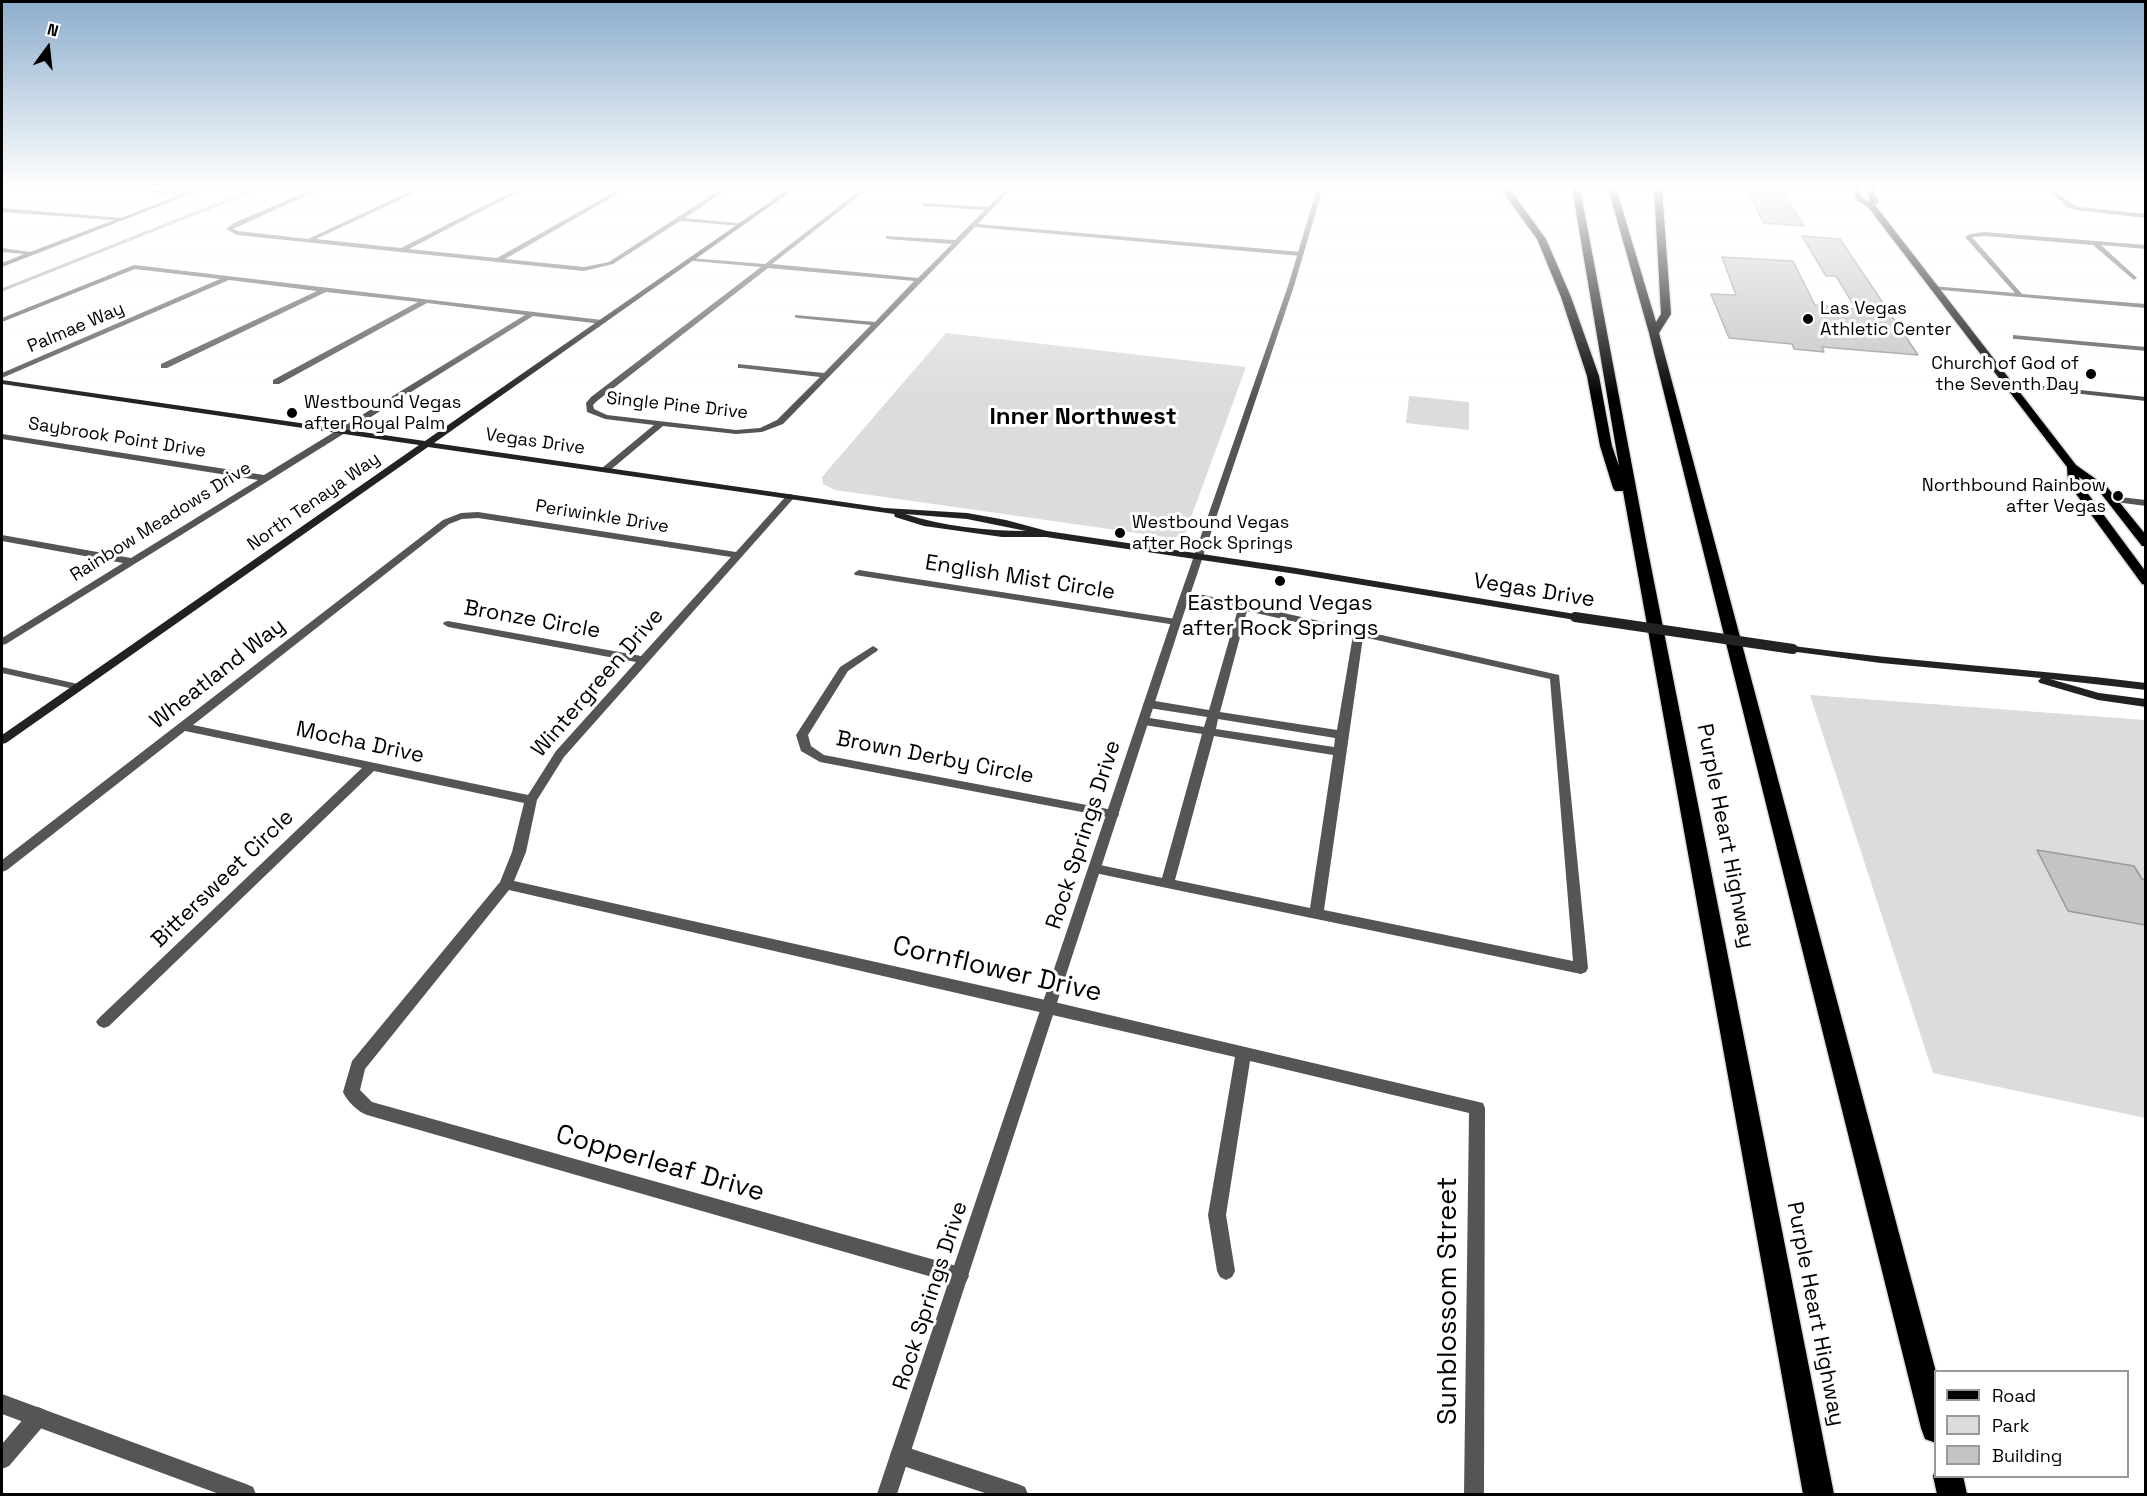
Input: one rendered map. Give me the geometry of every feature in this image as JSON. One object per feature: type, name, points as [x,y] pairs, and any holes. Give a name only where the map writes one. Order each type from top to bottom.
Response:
[{"type":"highway","points":[[1549,258],[1566,297],[1593,376],[1606,446],[1640,546]]},
{"type":"highway","name":"Purple Heart Highway","points":[[1588,258],[1640,546],[1819,1494]]},
{"type":"highway","points":[[1632,258],[1654,333],[1934,1424]]},
{"type":"highway","points":[[1654,333],[1666,314],[1662,258]]},
{"type":"highway","points":[[1948,1478],[1952,1494]]},
{"type":"main road","points":[[1909,258],[2072,466],[2103,489],[2145,543]]},
{"type":"main road","name":"North Tenaya Way","points":[[2,740],[693,259]]},
{"type":"main road","name":"Vegas Drive","points":[[2,382],[885,511],[924,523],[1002,534],[1046,534],[1199,556],[1575,617],[1844,657],[2088,679],[2145,687]]},
{"type":"main road","points":[[2072,466],[2074,483],[2145,581]]},
{"type":"main road","name":"Vegas Drive","points":[[2017,674],[2098,696],[2145,703]]},
{"type":"street","points":[[2,265],[21,258]]},
{"type":"street","points":[[477,258],[574,269],[593,268],[618,258]]},
{"type":"street","points":[[498,260],[502,258]]},
{"type":"street","points":[[766,266],[777,258]]},
{"type":"street","points":[[741,366],[826,375],[940,258]]},
{"type":"street","name":"Rock Springs Drive","points":[[887,1494],[1176,622],[1300,258]]},
{"type":"street","points":[[1987,258],[2020,295]]},
{"type":"street","points":[[2111,258],[2134,279]]},
{"type":"street","points":[[693,259],[920,280]]},
{"type":"street","name":"Single Pine Drive","points":[[766,266],[594,399],[590,410],[605,417],[736,432],[762,430],[780,422],[826,375]]},
{"type":"street","points":[[2,320],[134,267],[602,322]]},
{"type":"street","name":"Palmae Way","points":[[2,376],[228,278]]},
{"type":"street","points":[[1932,288],[2145,306]]},
{"type":"street","points":[[164,366],[325,289]]},
{"type":"street","points":[[276,382],[426,301]]},
{"type":"street","name":"Rainbow Meadows Drive","points":[[2,642],[531,314]]},
{"type":"street","points":[[797,316],[877,324]]},
{"type":"street","points":[[2016,337],[2145,349]]},
{"type":"street","points":[[2008,384],[2145,400]]},
{"type":"street","points":[[605,470],[662,423]]},
{"type":"street","name":"Saybrook Point Drive","points":[[2,436],[264,478]]},
{"type":"street","name":"Wintergreen Drive","points":[[351,1092],[358,1066],[506,884],[519,852],[531,800],[560,754],[790,497]]},
{"type":"street","points":[[2111,499],[2145,503]]},
{"type":"street","name":"Periwinkle Drive","points":[[461,516],[478,515],[739,555]]},
{"type":"street","name":"Wheatland Way","points":[[2,867],[446,522],[461,516]]},
{"type":"street","points":[[2,538],[130,561]]},
{"type":"street","name":"English Mist Circle","points":[[859,573],[1176,622]]},
{"type":"street","points":[[1095,869],[1581,968],[1555,677],[1186,594]]},
{"type":"street","points":[[1167,883],[1243,608]]},
{"type":"street","name":"Bronze Circle","points":[[448,624],[644,660]]},
{"type":"street","points":[[1316,915],[1341,735],[1358,634]]},
{"type":"street","name":"Brown Derby Circle","points":[[873,649],[844,669],[802,735],[805,748],[820,758],[1113,814]]},
{"type":"street","points":[[2,670],[78,687]]},
{"type":"street","points":[[1149,704],[1341,735]]},
{"type":"street","points":[[1144,720],[1339,753]]},
{"type":"street","name":"Mocha Drive","points":[[182,726],[531,800]]},
{"type":"street","name":"Bittersweet Circle","points":[[104,1022],[371,766]]},
{"type":"street","name":"Cornflower Drive","points":[[506,884],[1050,1007],[1477,1108]]},
{"type":"street","points":[[1226,1271],[1217,1215],[1244,1053]]},
{"type":"street","name":"Copperleaf Drive","points":[[351,1092],[367,1107],[960,1276]]},
{"type":"street","name":"Sunblossom Street","points":[[1474,1494],[1477,1108]]},
{"type":"street","points":[[2,1404],[246,1494]]},
{"type":"street","points":[[2,1459],[38,1417]]},
{"type":"street","points":[[900,1455],[1018,1494]]},
{"type":"green space","points":[[946,333],[1246,367],[1185,534],[1172,538],[835,490],[823,484],[822,477]]},
{"type":"green space","points":[[1409,396],[1469,402],[1469,430],[1406,423]]},
{"type":"green space","points":[[1810,695],[2145,720],[2145,1118],[1933,1073]]},
{"type":"building","name":"Las Vegas Athletic Center","points":[[1722,258],[1793,261],[1815,305],[1856,309],[1836,276],[1826,276],[1815,258],[1853,258],[1918,355],[1822,347],[1824,352],[1794,349],[1792,344],[1729,338],[1711,294],[1736,295]]},
{"type":"building","points":[[2037,850],[2134,866],[2145,880],[2145,925],[2068,911]]},
{"type":"waterway","points":[[2,290],[83,258]]},
{"type":"place","name":"Las Vegas Athletic Center","points":[[1808,319]]},
{"type":"place","name":"Church of God of the Seventh Day","points":[[2091,374]]},
{"type":"place","name":"Westbound Vegas after Royal Palm","points":[[292,413]]},
{"type":"place","name":"Northbound Rainbow after Vegas","points":[[2118,496]]},
{"type":"place","name":"Westbound Vegas after Rock Springs","points":[[1120,533]]},
{"type":"place","name":"Eastbound Vegas after Rock Springs","points":[[1280,581]]},
{"type":"district","name":"Inner Northwest","points":[[1083,417]]}]
